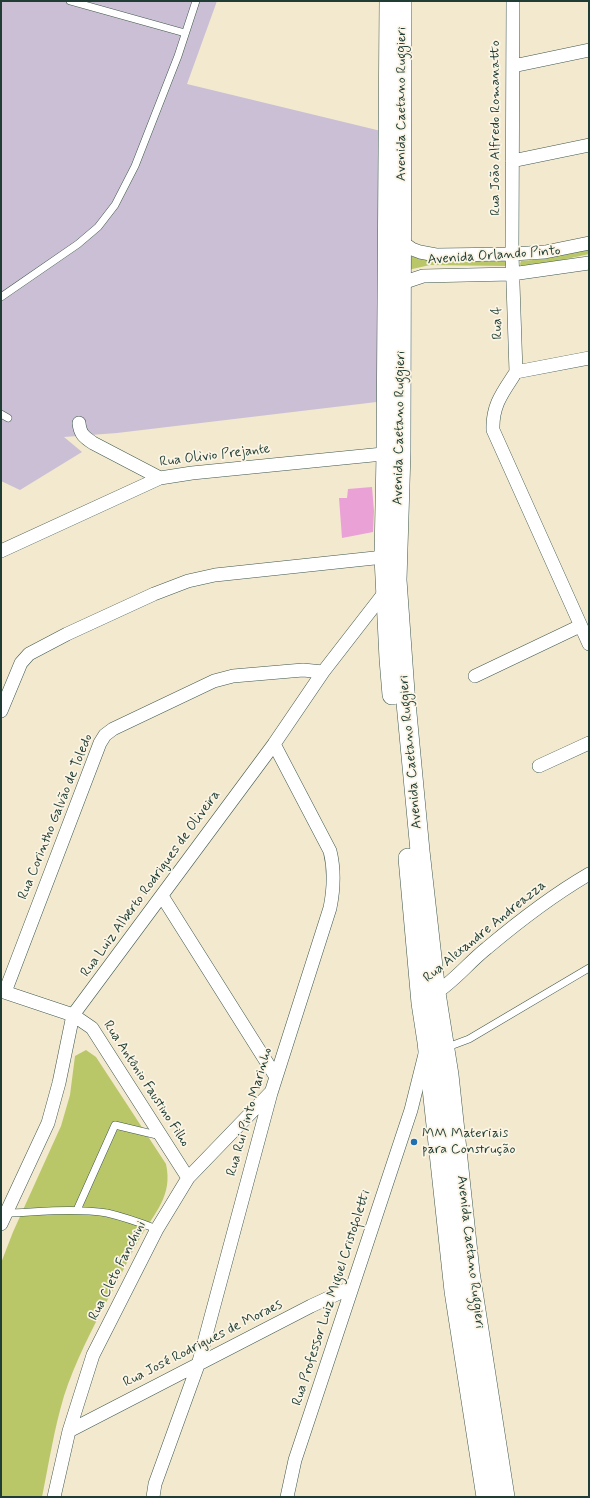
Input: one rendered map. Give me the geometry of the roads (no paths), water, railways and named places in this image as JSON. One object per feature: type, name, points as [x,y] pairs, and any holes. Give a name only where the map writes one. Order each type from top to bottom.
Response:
[{"type":"main road","name":"Avenida Caetano Ruggieri","points":[[389,1],[394,453],[398,580],[404,692],[420,851],[428,998],[428,1042],[432,1086],[454,1291],[486,1497]]},
{"type":"main road","name":"Avenida Caetano Ruggieri","points":[[402,1],[402,283],[394,453],[384,557],[389,659],[428,998],[445,1048],[450,1075],[470,1272],[505,1497]]},
{"type":"street","name":"Rua João Alfredo Romanatto","points":[[512,274],[513,1]]},
{"type":"street","points":[[512,66],[589,50]]},
{"type":"street","points":[[512,161],[589,146]]},
{"type":"street","name":"Avenida Orlando Pinto","points":[[402,242],[416,251],[436,254],[512,254],[545,252],[589,243]]},
{"type":"street","name":"Avenida Orlando Pinto","points":[[402,283],[422,276],[512,274],[589,263]]},
{"type":"street","name":"Rua 4","points":[[512,274],[516,372]]},
{"type":"street","points":[[589,358],[516,372],[495,407],[493,420],[493,430],[589,644]]},
{"type":"street","points":[[79,423],[80,432],[89,441],[160,478]]},
{"type":"street","name":"Rua Olivio Prejante","points":[[1,551],[160,478],[192,473],[394,453]]},
{"type":"street","points":[[1,711],[21,663],[30,654],[67,634],[154,594],[188,581],[216,575],[384,557]]},
{"type":"street","name":"Rua Luiz Alberto Rodrigues de Oliveira","points":[[3,1218],[48,1123],[59,1083],[73,1015],[274,744],[323,672],[385,592]]},
{"type":"street","points":[[475,676],[580,626]]},
{"type":"street","name":"Rua Corintho Galvão de Toledo","points":[[3,992],[100,743],[105,735],[113,729],[214,681],[233,676],[303,670],[323,672]]},
{"type":"street","points":[[539,766],[589,743]]},
{"type":"street","name":"Rua Rui Pinto Marinho","points":[[153,1497],[155,1484],[198,1365],[271,1093],[330,908],[334,888],[333,864],[330,851],[274,744]]},
{"type":"street","name":"Rua Alexandre Andreazza","points":[[428,998],[527,915],[574,882],[589,874]]},
{"type":"street","points":[[162,896],[276,1077]]},
{"type":"street","name":"Rua Antônio Faustino Filho","points":[[3,992],[73,1015],[92,1028],[188,1178]]},
{"type":"street","name":"Rua Professor Luiz Miguel Cristofoletti","points":[[287,1497],[296,1460],[411,1110],[428,1042]]},
{"type":"street","name":"Rua Professor Luiz Miguel Cristofoletti","points":[[411,1110],[432,1086],[450,1075]]},
{"type":"street","name":"Rua Cleto Fanchini","points":[[54,1497],[69,1431],[93,1355],[157,1229],[188,1178],[271,1093]]},
{"type":"street","name":"Rua José Rodrigues de Moraes","points":[[69,1431],[311,1306],[352,1287]]},
{"type":"lane","points":[[70,1],[185,33]]},
{"type":"lane","points":[[1,297],[78,244],[98,227],[115,205],[135,166],[178,56],[196,1]]},
{"type":"lane","points":[[1,414],[8,418]]},
{"type":"lane","points":[[445,1048],[469,1039],[589,968]]},
{"type":"lane","points":[[77,1210],[115,1126],[161,1136]]},
{"type":"lane","points":[[3,1218],[77,1210],[107,1214],[157,1229]]},
{"type":"place","name":"MM Materiais para Construção","points":[[414,1142]]}]
